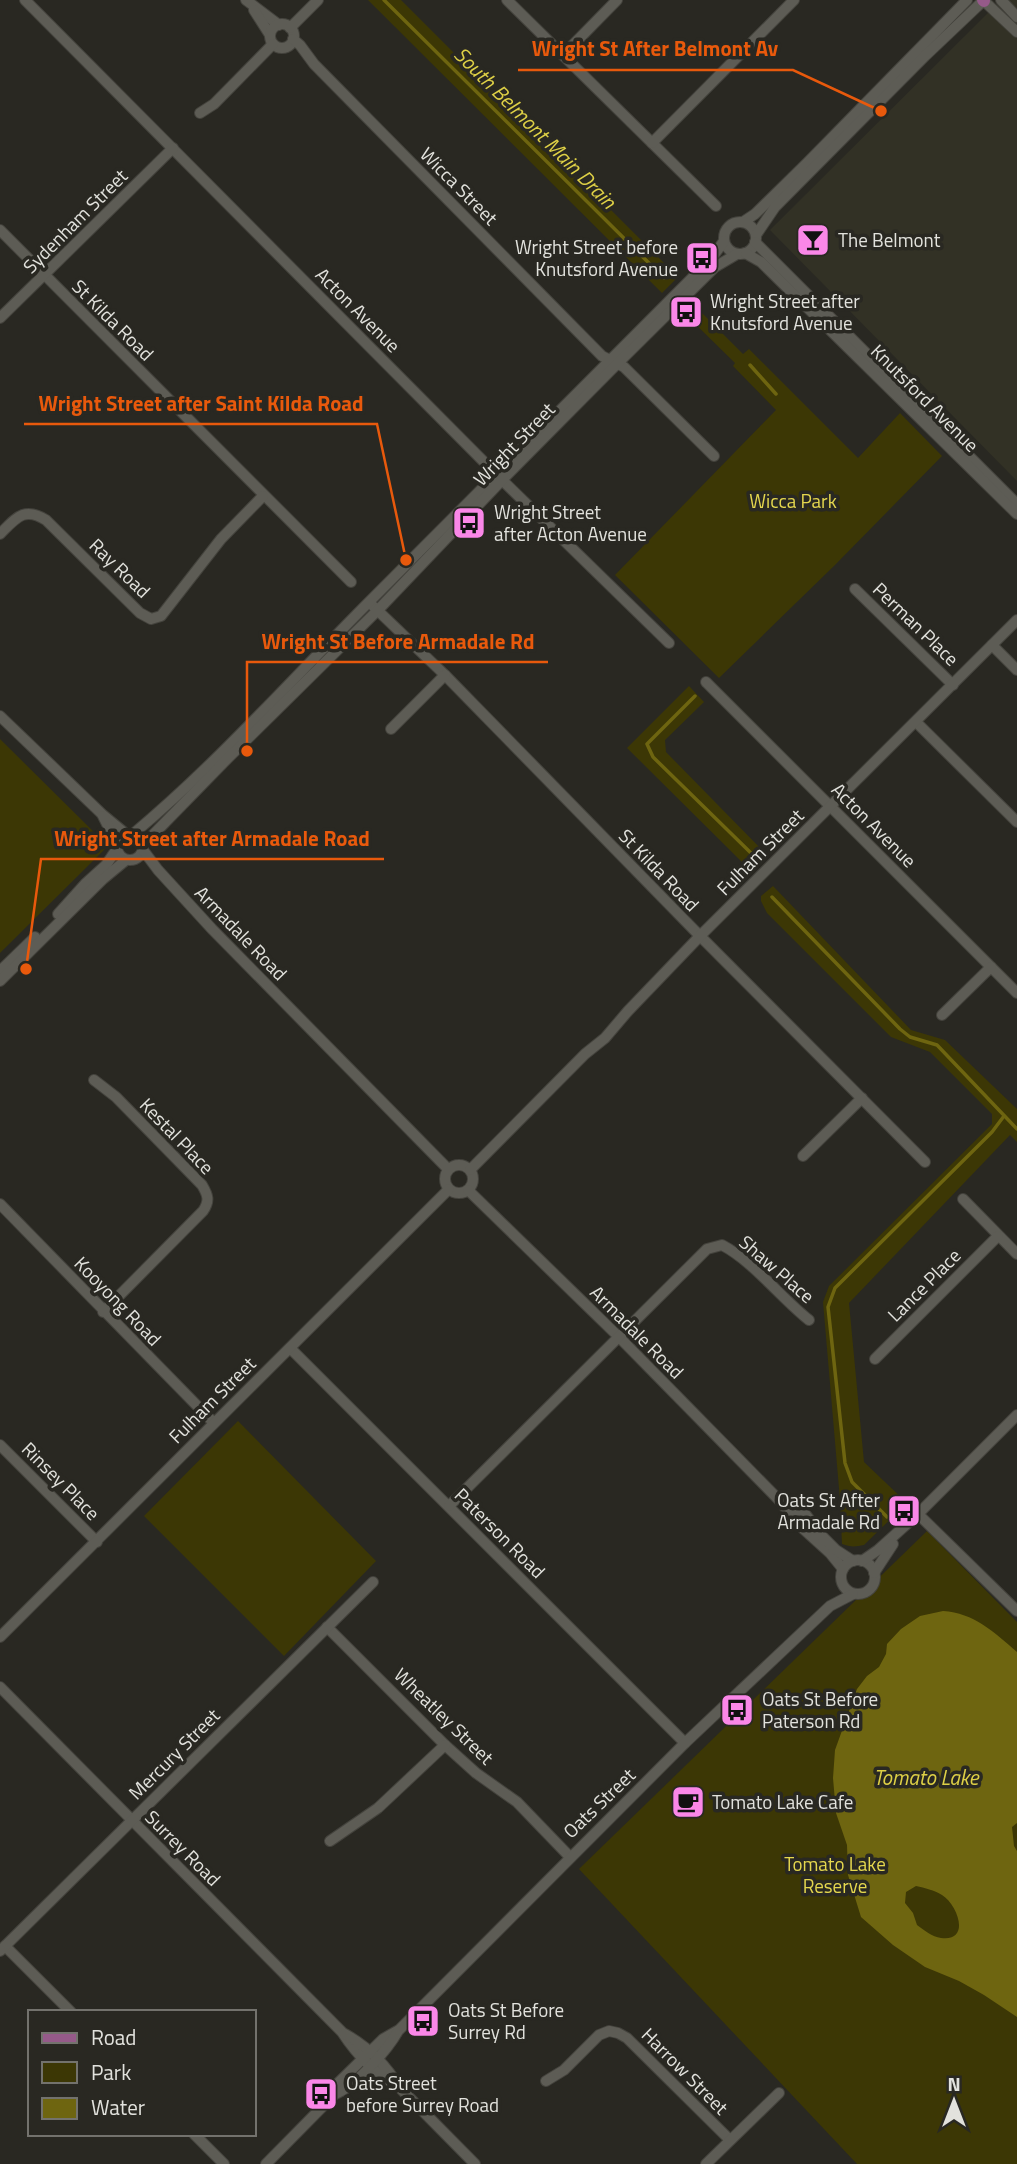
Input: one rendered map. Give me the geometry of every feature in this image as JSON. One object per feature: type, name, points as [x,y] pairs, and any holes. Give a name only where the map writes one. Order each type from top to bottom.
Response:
[{"type":"street","name":"Acton Avenue","points":[[25,0],[499,478],[668,643]]},
{"type":"street","points":[[200,113],[214,104],[271,40],[273,29],[284,26],[318,0]]},
{"type":"street","points":[[507,0],[716,206]]},
{"type":"street","points":[[563,55],[617,0]]},
{"type":"street","points":[[652,143],[794,0]]},
{"type":"street","name":"Wright Street","points":[[130,834],[158,814],[369,602],[499,478],[711,259],[724,241],[725,231],[733,224],[755,215],[967,0]]},
{"type":"street","points":[[984,0],[1017,32]]},
{"type":"street","name":"Wright Street","points":[[614,362],[715,267],[753,247],[755,239],[775,207],[984,0]]},
{"type":"street","points":[[1001,0],[1017,17]]},
{"type":"street","points":[[248,2],[284,26],[291,42],[283,48],[271,40],[248,2]]},
{"type":"street","name":"Wicca Street","points":[[291,42],[300,45],[314,64],[604,358],[624,367],[714,456]]},
{"type":"street","name":"Sydenham Street","points":[[0,318],[173,148]]},
{"type":"street","points":[[743,222],[751,227],[755,239]]},
{"type":"street","name":"St Kilda Road","points":[[0,230],[351,582]]},
{"type":"street","name":"Knutsford Avenue","points":[[755,239],[1017,504]]},
{"type":"street","points":[[724,241],[729,249],[741,253]]},
{"type":"street","name":"Knutsford Avenue","points":[[741,253],[761,262],[1017,514]]},
{"type":"street","name":"Wright Street","points":[[143,848],[225,761],[378,610],[499,478]]},
{"type":"street","name":"Ray Road","points":[[0,534],[24,514],[36,513],[140,613],[151,619],[161,616],[221,539],[263,496]]},
{"type":"street","name":"Perman Place","points":[[855,589],[953,685]]},
{"type":"street","name":"St Kilda Road","points":[[369,602],[445,675],[925,1161]]},
{"type":"street","name":"Fulham Street","points":[[470,1170],[585,1054],[606,1038],[628,1011],[700,936],[1017,620]]},
{"type":"street","points":[[992,645],[1017,670]]},
{"type":"street","points":[[391,729],[445,675]]},
{"type":"street","name":"Acton Avenue","points":[[706,682],[1017,993]]},
{"type":"street","points":[[0,716],[103,816],[140,838],[143,848],[103,879],[0,981]]},
{"type":"street","points":[[916,722],[1017,822]]},
{"type":"street","points":[[103,816],[120,856],[130,860]]},
{"type":"street","points":[[0,971],[106,865],[120,838],[130,834]]},
{"type":"street","name":"Armadale Road","points":[[143,848],[158,870],[212,929],[448,1169]]},
{"type":"street","name":"Armadale Road","points":[[130,860],[158,870]]},
{"type":"street","points":[[942,1015],[991,967]]},
{"type":"street","name":"Kestal Place","points":[[94,1080],[116,1097],[202,1185],[208,1204],[103,1312]]},
{"type":"street","points":[[803,1156],[862,1098]]},
{"type":"street","points":[[463,1165],[470,1170],[473,1176],[468,1190],[455,1192],[449,1189],[445,1183],[448,1169],[463,1165]]},
{"type":"street","name":"Fulham Street","points":[[0,1637],[449,1189]]},
{"type":"street","name":"Armadale Road","points":[[468,1190],[620,1338],[843,1569]]},
{"type":"street","points":[[963,1199],[1017,1254]]},
{"type":"street","name":"Kooyong Road","points":[[0,1204],[213,1422]]},
{"type":"street","name":"Lance Place","points":[[875,1359],[998,1236]]},
{"type":"street","name":"Shaw Place","points":[[620,1338],[707,1249],[722,1245],[736,1252],[809,1320]]},
{"type":"street","points":[[449,1506],[620,1338]]},
{"type":"street","name":"Paterson Road","points":[[290,1348],[685,1744]]},
{"type":"street","points":[[857,1561],[869,1565],[875,1578],[871,1587],[863,1593],[853,1594],[841,1581],[843,1569],[857,1561],[878,1550],[1017,1415]]},
{"type":"street","name":"Rinsey Place","points":[[0,1445],[97,1542]]},
{"type":"street","name":"Armadale Road","points":[[780,1501],[806,1515],[836,1550],[857,1561]]},
{"type":"street","points":[[874,1573],[887,1550],[918,1514]]},
{"type":"street","points":[[918,1514],[1017,1611]]},
{"type":"street","name":"Oats Street","points":[[830,1606],[841,1581]]},
{"type":"street","name":"Mercury Street","points":[[2,1948],[373,1582]]},
{"type":"street","name":"Oats Street","points":[[265,2164],[335,2094],[337,2084],[370,2059],[383,2039],[398,2031],[685,1744],[830,1606],[853,1594]]},
{"type":"street","name":"Wheatley Street","points":[[327,1627],[445,1745],[476,1773],[517,1802],[570,1857]]},
{"type":"street","name":"Surrey Road","points":[[0,1687],[342,2032],[353,2050],[370,2059],[384,2079],[399,2087],[475,2164]]},
{"type":"street","points":[[330,1841],[378,1808],[445,1745]]},
{"type":"street","points":[[2,1948],[69,2010]]},
{"type":"street","name":"Harrow Street","points":[[546,2081],[564,2070],[599,2035],[609,2031],[618,2033],[627,2038],[730,2140]]},
{"type":"street","points":[[706,2164],[779,2093]]},
{"type":"street","points":[[196,2136],[224,2164]]},
{"type":"shaded area","points":[[1001,0],[1017,0],[1017,481],[770,230]]},
{"type":"green space","points":[[368,0],[401,0],[678,277],[662,293]]},
{"type":"green space","name":"Wicca Park","points":[[694,305],[743,354],[749,349],[858,458],[900,413],[942,456],[719,678],[615,575],[776,410],[733,366],[735,363],[685,314]]},
{"type":"green space","points":[[689,686],[704,702],[665,740],[666,752],[764,852],[748,868],[627,748]]},
{"type":"green space","points":[[0,739],[108,846],[0,953]]},
{"type":"green space","points":[[773,886],[911,1030],[945,1040],[1017,1109],[1017,1142],[1010,1135],[849,1303],[864,1462],[907,1503],[864,1545],[858,1546],[842,1544],[823,1302],[829,1286],[992,1124],[992,1114],[930,1052],[891,1037],[767,913],[761,896]]},
{"type":"green space","points":[[238,1421],[376,1561],[284,1656],[144,1516]]},
{"type":"green space","name":"Tomato Lake Reserve","points":[[927,1531],[1017,1622],[1017,2164],[857,2164],[579,1869]]},
{"type":"water","name":"Tomato Lake","points":[[943,1611],[964,1615],[983,1625],[1017,1652],[1017,1823],[1012,1827],[1017,1851],[1017,2017],[959,1981],[925,1967],[893,1945],[861,1917],[848,1875],[847,1845],[836,1813],[833,1778],[835,1750],[857,1689],[867,1676],[879,1667],[886,1654],[887,1644],[901,1629],[920,1616]],"holes":[[[916,1886],[936,1892],[948,1900],[959,1922],[956,1934],[950,1938],[941,1938],[917,1925],[913,1913],[905,1903],[906,1892]]]},
{"type":"waterway","name":"South Belmont Main Drain","points":[[384,0],[664,278]]},
{"type":"waterway","name":"South Belmont Main Drain","points":[[750,365],[776,394]]},
{"type":"waterway","name":"South Belmont Main Drain","points":[[695,696],[647,744],[653,757],[753,855]]},
{"type":"waterway","name":"South Belmont Main Drain","points":[[772,897],[900,1029],[910,1037],[937,1045],[1017,1129]]},
{"type":"waterway","name":"South Belmont Main Drain","points":[[887,1517],[852,1482],[845,1463],[828,1307],[835,1288],[992,1132],[1004,1116]]},
{"type":"place","name":"Wright St After Belmont Av","points":[[881,111]]},
{"type":"place","name":"The Belmont","points":[[813,240]]},
{"type":"place","name":"Wright Street before Knutsford Avenue","points":[[702,258]]},
{"type":"place","name":"Wright Street after Knutsford Avenue","points":[[686,312]]},
{"type":"place","name":"Wright Street after Acton Avenue","points":[[469,523]]},
{"type":"place","name":"Wright Street after Saint Kilda Road","points":[[406,560]]},
{"type":"place","name":"Wright St Before Armadale Rd","points":[[247,751]]},
{"type":"place","name":"Wright Street after Armadale Road","points":[[26,969]]},
{"type":"place","name":"Oats St After Armadale Rd","points":[[904,1511]]},
{"type":"place","name":"Oats St Before Paterson Rd","points":[[737,1710]]},
{"type":"place","name":"Tomato Lake Cafe","points":[[688,1802]]},
{"type":"place","name":"Oats St Before Surrey Rd","points":[[423,2021]]},
{"type":"place","name":"Oats Street before Surrey Road","points":[[321,2094]]}]
